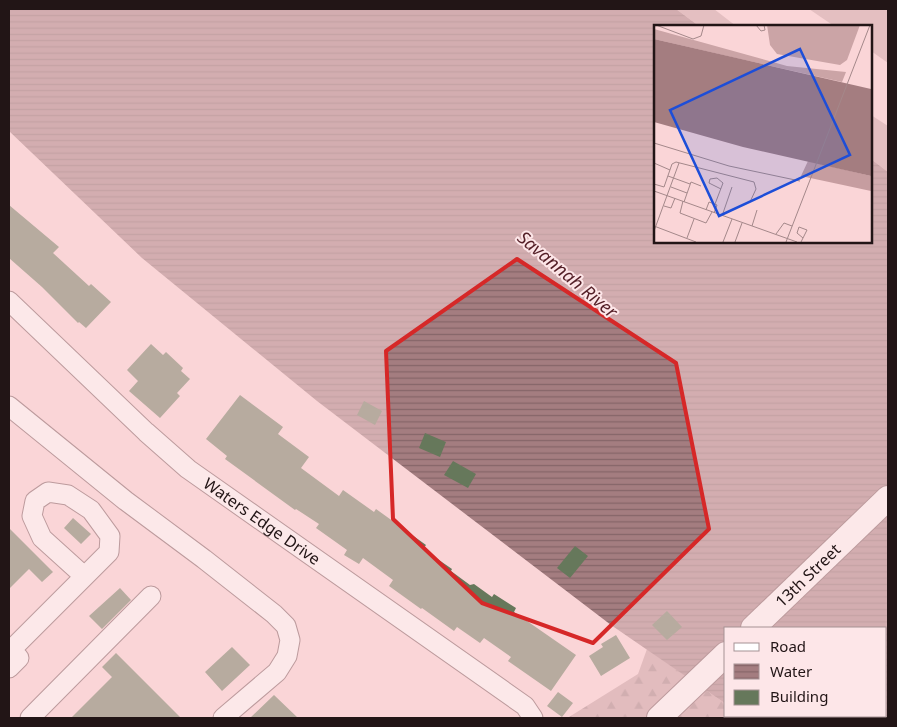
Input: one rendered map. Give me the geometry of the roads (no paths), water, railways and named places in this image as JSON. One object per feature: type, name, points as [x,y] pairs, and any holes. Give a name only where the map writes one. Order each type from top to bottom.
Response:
[{"type":"main road","name":"13th Street","points":[[754,627],[888,498]]},
{"type":"main road","points":[[660,718],[724,656]]},
{"type":"street","name":"Waters Edge Drive","points":[[9,301],[146,432],[188,469],[525,706],[533,718]]},
{"type":"street","points":[[9,406],[126,501],[274,614],[286,626],[290,640],[287,656],[277,672],[223,718]]},
{"type":"street","points":[[10,656],[84,576],[109,552],[110,536],[90,510],[68,496],[48,492],[35,501],[32,516],[42,538],[84,576]]},
{"type":"street","points":[[30,718],[151,596]]},
{"type":"water","name":"Savannah River","points":[[9,9],[676,9],[698,25],[654,25],[654,242],[872,242],[872,160],[888,172],[888,718],[745,717],[887,717],[887,627],[724,627],[724,703],[611,625],[317,401],[142,258],[9,131]]}]
